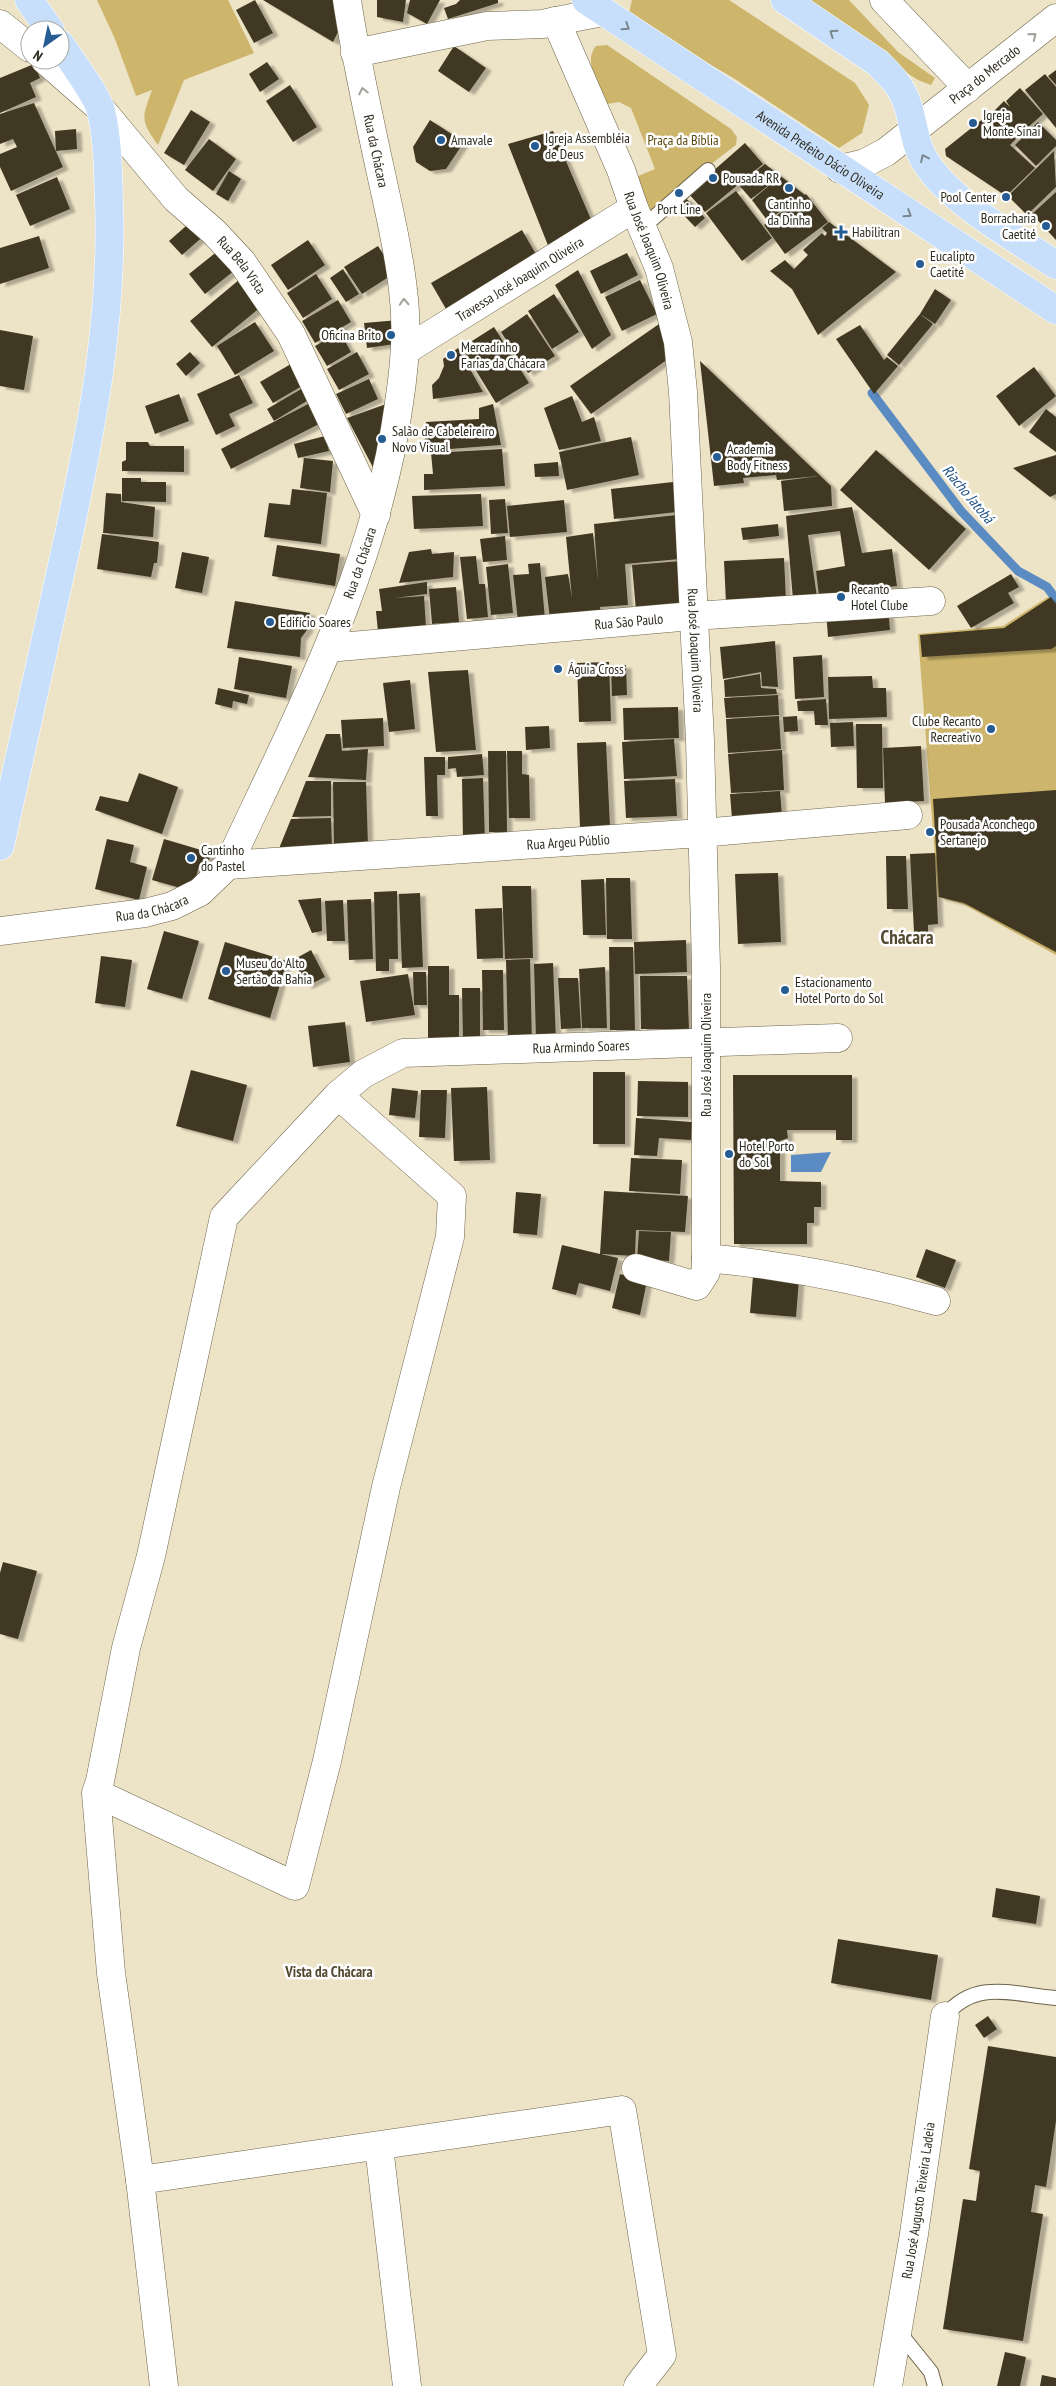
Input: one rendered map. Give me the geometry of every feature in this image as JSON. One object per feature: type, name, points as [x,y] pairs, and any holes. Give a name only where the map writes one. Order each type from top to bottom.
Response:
[{"type":"main road","points":[[29,0],[43,20]]},
{"type":"main road","points":[[785,0],[878,63],[900,87],[908,106],[913,132],[926,164],[954,193],[980,215],[1056,265]]},
{"type":"main road","name":"Avenida Prefeito Dácio Oliveira","points":[[594,6],[1056,310]]},
{"type":"main road","points":[[0,846],[35,696],[98,388],[105,339],[110,263],[108,170],[101,109],[70,60]]},
{"type":"street","name":"Rua da Chácara","points":[[0,931],[145,913],[172,906],[200,892],[228,865],[328,648],[358,570],[376,515],[393,448],[406,350],[403,290],[394,232],[355,53],[347,0]]},
{"type":"street","points":[[884,0],[968,88]]},
{"type":"street","points":[[355,53],[487,26],[543,24],[594,6]]},
{"type":"street","name":"Praça do Mercado","points":[[840,169],[865,163],[886,152],[1056,18]]},
{"type":"street","name":"Rua José Joaquim Oliveira","points":[[556,21],[622,170],[638,218],[658,268],[678,342],[683,392],[692,616],[700,741],[706,966],[706,1272],[697,1286],[636,1268]]},
{"type":"street","points":[[0,24],[20,40]]},
{"type":"street","name":"Rua Bela Vista","points":[[56,70],[101,109],[176,199],[214,232],[242,262],[291,334],[376,515]]},
{"type":"street","name":"Travessa José Joaquim Oliveira","points":[[406,350],[638,218]]},
{"type":"street","name":"Rua São Paulo","points":[[328,648],[692,616],[931,601]]},
{"type":"street","name":"Rua Argeu Públio","points":[[228,865],[701,833],[908,815]]},
{"type":"street","name":"Rua Armindo Soares","points":[[164,2386],[140,2180],[111,1973],[96,1793],[126,1648],[151,1556],[224,1217],[338,1095],[362,1074],[403,1054],[838,1038]]},
{"type":"street","points":[[96,1793],[295,1886],[327,1761],[386,1487],[450,1229],[452,1196],[338,1095]]},
{"type":"street","points":[[706,1258],[764,1264],[894,1289],[936,1301]]},
{"type":"street","name":"Rua José Augusto Teixeira Ladeia","points":[[888,2386],[898,2331],[945,2016]]},
{"type":"street","points":[[140,2180],[379,2147],[622,2110],[662,2355],[638,2386]]},
{"type":"street","points":[[379,2147],[407,2386]]},
{"type":"lane","points":[[638,218],[708,170]]},
{"type":"lane","points":[[945,2016],[960,2000],[974,1993],[991,1991],[1056,1998]]},
{"type":"lane","points":[[898,2331],[930,2372],[935,2386]]},
{"type":"green space","points":[[97,0],[228,0],[254,53],[184,80],[158,145],[148,130],[144,119],[152,90],[136,96],[115,39]]},
{"type":"green space","points":[[632,0],[729,0],[855,83],[869,105],[862,133],[839,148],[735,79],[628,17]]},
{"type":"green space","points":[[795,0],[849,0],[898,52],[935,78],[931,85],[918,80]]},
{"type":"green space","name":"Praça da Bíblia","points":[[607,45],[731,129],[737,137],[736,145],[646,214],[636,177],[655,169],[631,108],[619,102],[607,104],[591,67],[592,52],[596,46]]},
{"type":"green space","name":"Clube Recanto Recreativo","points":[[1051,595],[1056,602],[1056,955],[963,904],[938,897],[918,634],[1003,626]]},
{"type":"water","points":[[831,1152],[821,1172],[791,1172],[791,1155]]},
{"type":"building","points":[[255,0],[273,33],[254,43],[236,10]]},
{"type":"building","points":[[263,0],[339,0],[340,28],[333,42]]},
{"type":"building","points":[[377,0],[406,0],[403,22],[377,17]]},
{"type":"building","points":[[410,0],[440,0],[427,24],[407,13]]},
{"type":"building","points":[[460,0],[498,0],[498,3],[448,19],[444,8],[456,4]]},
{"type":"building","points":[[454,46],[486,68],[469,92],[438,71]]},
{"type":"building","points":[[267,62],[279,79],[260,92],[249,74]]},
{"type":"building","points":[[20,70],[37,70],[40,78],[30,83],[36,97],[0,113],[0,78]]},
{"type":"building","points":[[1056,70],[1056,85],[1048,76]]},
{"type":"building","points":[[1045,74],[1056,87],[1056,128],[1025,90]]},
{"type":"building","points":[[290,85],[317,127],[293,142],[266,101]]},
{"type":"building","points":[[1020,88],[1043,114],[1016,138],[991,114],[1004,101],[1010,107],[1006,101]]},
{"type":"building","points":[[34,103],[63,167],[11,191],[0,167],[0,154],[17,147],[13,139],[0,144],[0,114]]},
{"type":"building","points":[[191,110],[210,122],[184,165],[164,153]]},
{"type":"building","points":[[989,114],[1016,139],[1010,145],[1035,168],[1006,196],[946,156],[945,149]]},
{"type":"building","points":[[430,120],[464,142],[446,169],[430,171],[416,162],[413,147]]},
{"type":"building","points":[[1038,122],[1056,140],[1056,146],[1036,166],[1015,145]]},
{"type":"building","points":[[76,129],[77,149],[56,151],[55,131]]},
{"type":"building","points":[[553,131],[593,224],[549,248],[508,144]]},
{"type":"building","points":[[209,139],[236,159],[213,191],[185,170]]},
{"type":"building","points":[[745,143],[763,164],[705,212],[688,193]]},
{"type":"building","points":[[1054,151],[1056,187],[1027,215],[1008,196]]},
{"type":"building","points":[[765,164],[806,194],[828,222],[785,254],[764,225],[801,198],[767,220],[752,200],[778,178],[751,199],[739,185]]},
{"type":"building","points":[[229,171],[241,179],[228,201],[216,194]]},
{"type":"building","points":[[57,177],[70,209],[30,226],[16,195]]},
{"type":"building","points":[[736,191],[772,238],[742,261],[706,213]]},
{"type":"building","points":[[1056,192],[1056,240],[1032,214]]},
{"type":"building","points":[[685,197],[705,218],[695,227],[675,206]]},
{"type":"building","points":[[194,219],[207,233],[182,255],[169,241]]},
{"type":"building","points":[[829,222],[896,272],[818,335],[792,289],[770,271],[785,260],[794,269],[808,255],[803,250],[822,233],[825,236],[827,233],[822,228]]},
{"type":"building","points":[[522,230],[537,256],[446,309],[431,283]]},
{"type":"building","points":[[39,236],[49,268],[0,284],[0,248]]},
{"type":"building","points":[[308,240],[325,265],[288,290],[271,265]]},
{"type":"building","points":[[224,246],[240,266],[205,294],[189,274]]},
{"type":"building","points":[[378,246],[395,273],[362,294],[344,267]]},
{"type":"building","points":[[627,253],[638,275],[601,294],[590,271]]},
{"type":"building","points":[[343,269],[359,294],[346,302],[330,278]]},
{"type":"building","points":[[578,270],[611,335],[592,349],[555,285]]},
{"type":"building","points":[[316,274],[332,299],[303,318],[287,293]]},
{"type":"building","points":[[240,279],[262,306],[212,347],[190,321]]},
{"type":"building","points":[[640,280],[657,314],[622,331],[605,297]]},
{"type":"building","points":[[935,289],[951,300],[935,324],[920,314]]},
{"type":"building","points":[[554,294],[579,332],[552,349],[528,311]]},
{"type":"building","points":[[338,300],[351,322],[315,343],[302,321]]},
{"type":"building","points":[[527,314],[555,356],[528,373],[501,332]]},
{"type":"building","points":[[920,314],[933,324],[899,365],[887,355]]},
{"type":"building","points":[[399,320],[402,343],[367,348],[364,323]]},
{"type":"building","points":[[255,322],[274,351],[235,375],[217,346]]},
{"type":"building","points":[[659,324],[668,359],[591,414],[570,386]]},
{"type":"building","points":[[860,325],[884,360],[887,357],[898,366],[874,394],[836,339]]},
{"type":"building","points":[[494,327],[529,383],[496,403],[465,353],[475,346],[472,341]]},
{"type":"building","points":[[0,330],[33,336],[24,390],[0,386]]},
{"type":"building","points":[[340,332],[351,352],[327,366],[315,346]]},
{"type":"building","points":[[458,348],[483,392],[433,399],[432,385],[439,378],[444,366],[443,359]]},
{"type":"building","points":[[190,352],[200,363],[186,376],[176,364]]},
{"type":"building","points":[[357,352],[369,374],[339,390],[327,369]]},
{"type":"building","points":[[296,361],[309,382],[273,403],[260,382]]},
{"type":"building","points":[[700,361],[831,486],[832,506],[784,511],[781,481],[819,476],[777,480],[776,475],[743,478],[744,483],[714,486]]},
{"type":"building","points":[[1034,367],[1056,396],[1019,426],[996,396]]},
{"type":"building","points":[[239,375],[253,403],[229,414],[235,426],[216,435],[197,394]]},
{"type":"building","points":[[369,379],[378,399],[346,414],[336,394]]},
{"type":"building","points":[[308,385],[315,396],[274,421],[267,409]]},
{"type":"building","points":[[179,394],[189,421],[155,434],[145,406]]},
{"type":"building","points":[[572,396],[582,422],[594,417],[601,441],[559,450],[544,408]]},
{"type":"building","points":[[314,401],[325,421],[231,469],[221,449]]},
{"type":"building","points":[[389,403],[377,475],[347,418]]},
{"type":"building","points":[[493,404],[501,445],[424,451],[426,422],[479,419],[479,408]]},
{"type":"building","points":[[1046,409],[1056,417],[1056,452],[1029,432]]},
{"type":"building","points":[[325,436],[329,451],[298,458],[294,444]]},
{"type":"building","points":[[631,437],[639,475],[567,490],[559,452]]},
{"type":"building","points":[[126,442],[148,442],[150,446],[184,446],[184,472],[122,471],[122,462],[126,460]]},
{"type":"building","points":[[502,449],[505,486],[424,490],[424,474],[433,474],[431,453]]},
{"type":"building","points":[[876,450],[966,529],[929,570],[840,490]]},
{"type":"building","points":[[1056,455],[1056,494],[1050,497],[1013,468]]},
{"type":"building","points":[[304,458],[333,461],[330,492],[300,488]]},
{"type":"building","points":[[558,462],[559,476],[535,477],[534,464]]},
{"type":"building","points":[[122,478],[141,478],[141,482],[166,482],[166,502],[122,501]]},
{"type":"building","points":[[673,482],[677,512],[614,519],[611,489]]},
{"type":"building","points":[[292,489],[327,493],[321,544],[264,537],[269,503],[290,505]]},
{"type":"building","points":[[106,493],[121,494],[121,502],[155,507],[153,537],[103,533]]},
{"type":"building","points":[[481,494],[483,526],[414,529],[412,496]]},
{"type":"building","points":[[505,499],[508,533],[491,534],[489,500]]},
{"type":"building","points":[[564,500],[567,532],[510,537],[507,506]]},
{"type":"building","points":[[852,507],[862,553],[892,549],[897,586],[819,596],[816,571],[845,566],[840,531],[808,535],[817,597],[793,600],[786,516]]},
{"type":"building","points":[[676,515],[680,559],[625,564],[628,605],[600,607],[601,614],[550,620],[545,577],[568,574],[572,598],[566,537],[593,533],[598,581],[594,524]]},
{"type":"building","points":[[778,524],[779,536],[743,540],[741,528]]},
{"type":"building","points":[[102,534],[159,542],[157,563],[154,563],[151,577],[97,569]]},
{"type":"building","points":[[505,536],[507,560],[483,562],[480,539]]},
{"type":"building","points":[[277,545],[340,554],[335,586],[272,576]]},
{"type":"building","points":[[431,549],[432,554],[454,552],[453,577],[399,583],[409,552]]},
{"type":"building","points":[[182,552],[209,557],[202,593],[175,588]]},
{"type":"building","points":[[476,556],[479,584],[485,584],[488,617],[467,619],[460,557]]},
{"type":"building","points":[[784,558],[786,601],[726,603],[724,561]]},
{"type":"building","points":[[681,561],[684,607],[636,611],[632,565]]},
{"type":"building","points":[[540,563],[545,619],[518,622],[513,575],[529,574],[528,564]]},
{"type":"building","points":[[508,564],[513,613],[491,615],[486,567]]},
{"type":"building","points":[[1011,574],[1019,587],[1008,593],[1014,603],[971,628],[957,606]]},
{"type":"building","points":[[427,582],[427,594],[395,598],[424,596],[426,628],[378,632],[376,611],[382,611],[379,589]]},
{"type":"building","points":[[456,587],[459,622],[432,624],[429,589]]},
{"type":"building","points":[[887,593],[890,630],[828,637],[825,598]]},
{"type":"building","points":[[1051,597],[1056,604],[1056,646],[1051,649],[922,657],[920,635],[1004,628]]},
{"type":"building","name":"Edifício Soares","points":[[235,601],[310,613],[307,630],[301,638],[300,657],[227,648]]},
{"type":"building","points":[[775,641],[778,687],[762,686],[761,672],[723,679],[720,647]]},
{"type":"building","points":[[822,655],[824,697],[795,699],[793,657]]},
{"type":"building","points":[[239,657],[292,666],[286,698],[234,689]]},
{"type":"building","points":[[609,662],[611,721],[579,722],[577,663]]},
{"type":"building","points":[[626,665],[627,695],[612,696],[611,666]]},
{"type":"building","points":[[468,670],[476,750],[436,752],[428,672]]},
{"type":"building","points":[[760,674],[761,688],[776,689],[777,694],[725,697],[724,680]]},
{"type":"building","points":[[872,676],[873,688],[886,688],[887,717],[829,719],[828,677]]},
{"type":"building","points":[[410,680],[415,729],[389,732],[383,683]]},
{"type":"building","points":[[218,688],[249,695],[247,704],[233,701],[232,708],[215,704]]},
{"type":"building","points":[[778,695],[779,715],[726,718],[724,698]]},
{"type":"building","points":[[826,699],[828,725],[815,725],[814,711],[798,711],[797,701]]},
{"type":"building","points":[[678,707],[679,738],[624,740],[623,708]]},
{"type":"building","points":[[779,716],[781,749],[728,753],[726,719]]},
{"type":"building","points":[[797,716],[798,731],[784,732],[783,717]]},
{"type":"building","points":[[383,718],[384,746],[343,748],[341,720]]},
{"type":"building","points":[[853,722],[854,746],[831,747],[830,723]]},
{"type":"building","points":[[856,724],[882,724],[883,788],[857,788]]},
{"type":"building","points":[[549,726],[550,748],[526,750],[525,727]]},
{"type":"building","points":[[326,734],[340,734],[342,751],[368,749],[366,780],[308,777]]},
{"type":"building","points":[[674,739],[677,776],[624,779],[622,742]]},
{"type":"building","points":[[606,742],[610,827],[580,828],[577,743]]},
{"type":"building","points":[[921,746],[924,801],[885,803],[883,748]]},
{"type":"building","points":[[782,750],[784,790],[731,793],[728,754]]},
{"type":"building","points":[[488,751],[506,751],[507,832],[489,832]]},
{"type":"building","points":[[507,751],[522,751],[522,774],[529,775],[530,818],[509,818]]},
{"type":"building","points":[[482,754],[484,775],[457,777],[456,768],[448,769],[448,757]]},
{"type":"building","points":[[424,757],[445,757],[445,775],[437,775],[438,816],[426,816]]},
{"type":"building","points":[[139,773],[178,787],[162,834],[95,810],[100,796],[128,802]]},
{"type":"building","points":[[483,778],[485,840],[463,840],[462,779]]},
{"type":"building","points":[[675,779],[677,816],[626,818],[624,781]]},
{"type":"building","points":[[306,781],[331,781],[331,816],[292,817]]},
{"type":"building","points":[[333,782],[366,782],[368,846],[334,847]]},
{"type":"building","points":[[1056,790],[1056,952],[964,903],[939,897],[933,799]]},
{"type":"building","points":[[780,791],[782,816],[732,819],[730,794]]},
{"type":"building","points":[[331,818],[332,848],[280,849],[291,819]]},
{"type":"building","points":[[107,839],[134,845],[130,862],[147,867],[139,900],[95,889]]},
{"type":"building","points":[[164,839],[211,853],[207,868],[199,866],[194,885],[186,883],[184,889],[152,880]]},
{"type":"building","points":[[935,853],[938,924],[928,925],[928,932],[914,932],[910,854]]},
{"type":"building","points":[[886,856],[906,856],[908,909],[887,909]]},
{"type":"building","points":[[778,873],[781,942],[738,944],[735,874]]},
{"type":"building","points":[[606,878],[630,878],[632,939],[607,939]]},
{"type":"building","points":[[604,879],[606,935],[583,935],[581,880]]},
{"type":"building","points":[[502,886],[531,886],[533,958],[505,959]]},
{"type":"building","points":[[397,891],[398,959],[389,959],[389,971],[376,971],[374,892]]},
{"type":"building","points":[[420,893],[423,967],[402,968],[399,894]]},
{"type":"building","points":[[321,898],[322,931],[312,933],[298,900]]},
{"type":"building","points":[[371,899],[373,959],[349,960],[347,900]]},
{"type":"building","points":[[343,900],[345,941],[327,941],[325,901]]},
{"type":"building","points":[[502,908],[503,958],[477,959],[475,909]]},
{"type":"building","points":[[164,931],[199,941],[182,999],[147,989]]},
{"type":"building","points":[[686,940],[687,972],[635,974],[634,942]]},
{"type":"building","points":[[225,942],[287,961],[270,1018],[208,999]]},
{"type":"building","points":[[609,947],[633,947],[635,1030],[610,1030]]},
{"type":"building","points":[[311,950],[325,977],[307,986],[293,960]]},
{"type":"building","points":[[101,956],[132,960],[125,1007],[95,1003]]},
{"type":"building","points":[[530,959],[532,1044],[508,1044],[506,960]]},
{"type":"building","points":[[553,963],[556,1042],[536,1042],[534,964]]},
{"type":"building","points":[[428,966],[449,966],[449,995],[459,995],[459,1039],[428,1046]]},
{"type":"building","points":[[605,967],[607,1028],[582,1028],[579,969]]},
{"type":"building","points":[[482,970],[503,970],[504,1030],[483,1030]]},
{"type":"building","points":[[413,972],[426,972],[427,1005],[414,1005]]},
{"type":"building","points":[[408,974],[415,1015],[366,1022],[360,981]]},
{"type":"building","points":[[640,976],[687,976],[689,1029],[641,1029]]},
{"type":"building","points":[[558,978],[578,978],[581,1028],[561,1029]]},
{"type":"building","points":[[462,988],[480,988],[480,1042],[463,1042]]},
{"type":"building","points":[[345,1022],[350,1062],[313,1067],[308,1026]]},
{"type":"building","points":[[191,1070],[247,1085],[233,1141],[176,1126]]},
{"type":"building","points":[[593,1072],[625,1072],[625,1144],[593,1144]]},
{"type":"building","points":[[733,1075],[852,1075],[852,1140],[836,1140],[836,1130],[787,1130],[788,1138],[780,1141],[780,1181],[821,1182],[821,1207],[814,1207],[814,1223],[807,1223],[807,1244],[734,1244]]},
{"type":"building","points":[[638,1081],[688,1082],[688,1117],[637,1116]]},
{"type":"building","points":[[487,1087],[490,1160],[454,1161],[451,1088]]},
{"type":"building","points":[[392,1088],[418,1091],[415,1118],[389,1115]]},
{"type":"building","points":[[421,1090],[447,1090],[445,1138],[419,1137]]},
{"type":"building","points":[[636,1118],[692,1122],[691,1140],[659,1138],[657,1156],[634,1155]]},
{"type":"building","points":[[631,1158],[682,1160],[680,1194],[629,1191]]},
{"type":"building","points":[[604,1191],[688,1196],[685,1232],[636,1230],[635,1256],[601,1254],[618,1258],[610,1291],[579,1283],[576,1295],[552,1289],[562,1245],[600,1254]]},
{"type":"building","points":[[516,1192],[541,1194],[537,1235],[513,1233]]},
{"type":"building","points":[[639,1231],[671,1232],[669,1261],[637,1259]]},
{"type":"building","points":[[926,1249],[956,1260],[945,1288],[916,1277]]},
{"type":"building","points":[[620,1274],[647,1281],[640,1315],[612,1308]]},
{"type":"building","points":[[753,1276],[799,1279],[796,1317],[750,1313]]},
{"type":"building","points":[[3,1562],[37,1571],[18,1639],[0,1634],[0,1573]]},
{"type":"building","points":[[996,1888],[1040,1896],[1036,1924],[992,1917]]},
{"type":"building","points":[[838,1939],[938,1955],[931,2000],[831,1983]]},
{"type":"building","points":[[988,2016],[997,2029],[984,2038],[975,2025]]},
{"type":"building","points":[[988,2046],[1056,2057],[1056,2121],[1046,2187],[1035,2185],[1031,2212],[1043,2214],[1023,2341],[943,2329],[963,2199],[976,2201],[980,2171],[969,2169]]},
{"type":"building","points":[[1005,2352],[1026,2357],[1020,2386],[997,2386]]},
{"type":"building","points":[[1042,2375],[1056,2378],[1056,2386],[1040,2386]]},
{"type":"waterway","name":"Riacho Jatobá","points":[[872,393],[961,511],[1018,571],[1047,587],[1056,599]]},
{"type":"place","name":"Igreja Monte Sinai","points":[[973,123]]},
{"type":"place","name":"Amavale","points":[[441,140]]},
{"type":"place","name":"Igreja Assembléia de Deus","points":[[535,146]]},
{"type":"place","name":"Pousada RR","points":[[713,178]]},
{"type":"place","name":"Cantinho da Dinha","points":[[789,188]]},
{"type":"place","name":"Port Line","points":[[679,193]]},
{"type":"place","name":"Pool Center","points":[[1006,197]]},
{"type":"place","name":"Borracharia Caetité","points":[[1046,226]]},
{"type":"place","name":"Habilitran","points":[[841,232]]},
{"type":"place","name":"Eucalipto Caetité","points":[[920,264]]},
{"type":"place","name":"Oficina Brito","points":[[391,335]]},
{"type":"place","name":"Mercadinho Farias da Chácara","points":[[451,355]]},
{"type":"place","name":"Salão de Cabeleireiro Novo Visual","points":[[382,439]]},
{"type":"place","name":"Academia Body Fitness","points":[[717,457]]},
{"type":"place","name":"Recanto Hotel Clube","points":[[841,597]]},
{"type":"place","name":"Edifício Soares","points":[[270,622]]},
{"type":"place","name":"Águia Cross","points":[[558,669]]},
{"type":"place","name":"Clube Recanto Recreativo","points":[[991,729]]},
{"type":"place","name":"Pousada Aconchego Sertanejo","points":[[930,832]]},
{"type":"place","name":"Cantinho do Pastel","points":[[191,858]]},
{"type":"place","name":"Museu do Alto Sertão da Bahia","points":[[226,971]]},
{"type":"place","name":"Estacionamento Hotel Porto do Sol","points":[[785,990]]},
{"type":"place","name":"Hotel Porto do Sol","points":[[729,1154]]},
{"type":"district","name":"Chácara","points":[[907,937]]},
{"type":"district","name":"Vista da Chácara","points":[[329,1972]]}]
